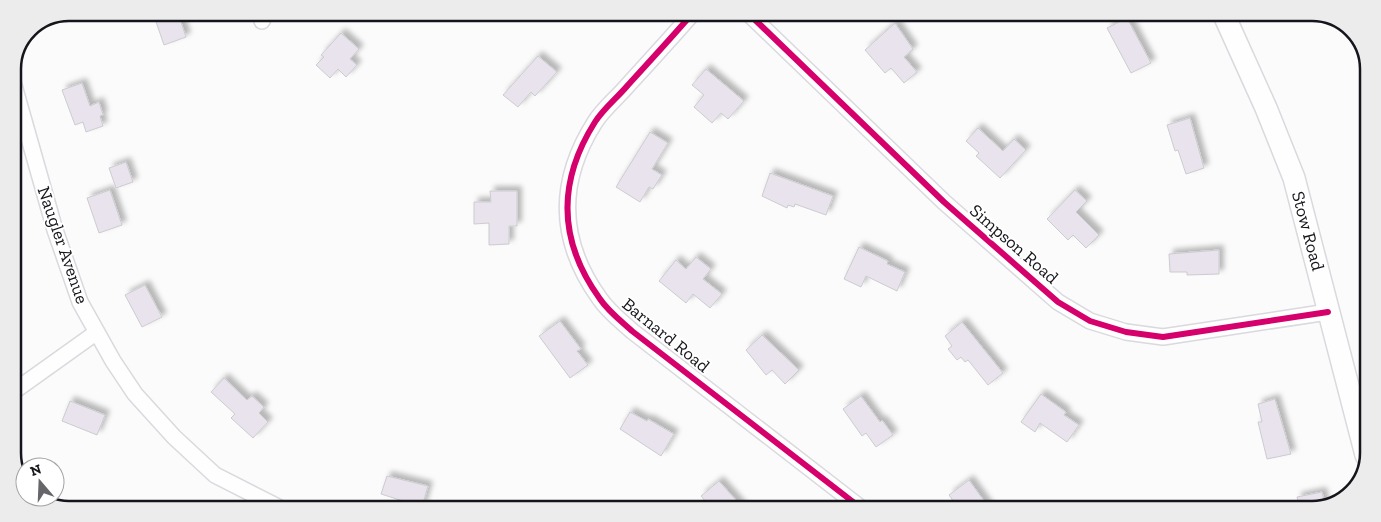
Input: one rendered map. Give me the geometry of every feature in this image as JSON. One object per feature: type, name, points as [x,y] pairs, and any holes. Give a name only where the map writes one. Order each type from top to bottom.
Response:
[{"type":"street","name":"Barnard Road","points":[[686,21],[596,120],[578,153],[569,183],[567,210],[570,239],[580,267],[601,300],[632,331],[852,501]]},
{"type":"street","name":"Simpson Road","points":[[757,21],[944,202],[1058,302],[1090,321],[1126,332],[1163,337],[1328,312]]},
{"type":"street","name":"Stow Road","points":[[1227,21],[1259,91],[1294,178],[1360,432]]},
{"type":"street","name":"Naugler Avenue","points":[[21,110],[55,230],[80,302],[113,361],[135,394],[174,437],[215,475],[266,501]]},
{"type":"street","points":[[21,386],[97,332]]},
{"type":"building","points":[[156,21],[181,21],[186,37],[164,45]]},
{"type":"building","points":[[1121,21],[1129,21],[1151,63],[1131,73],[1107,28]]},
{"type":"building","points":[[895,23],[913,49],[904,57],[917,72],[904,83],[891,68],[885,73],[865,50]]},
{"type":"building","points":[[341,33],[359,49],[350,59],[357,65],[346,77],[338,69],[330,78],[316,65],[324,57],[321,55]]},
{"type":"building","points":[[538,56],[557,72],[535,96],[531,92],[518,107],[503,95]]},
{"type":"building","points":[[706,69],[744,101],[728,119],[721,113],[712,123],[694,107],[704,95],[692,85]]},
{"type":"building","points":[[82,83],[90,106],[99,102],[103,115],[100,116],[103,126],[86,132],[83,122],[75,125],[62,90]]},
{"type":"building","points":[[1190,118],[1204,168],[1186,174],[1178,150],[1175,151],[1167,125]]},
{"type":"building","points":[[978,128],[1003,151],[1014,139],[1026,150],[1000,178],[976,156],[979,153],[966,141]]},
{"type":"building","points":[[650,132],[668,143],[652,169],[662,175],[653,189],[649,187],[640,202],[616,187]]},
{"type":"building","points":[[126,162],[133,182],[116,188],[109,168]]},
{"type":"building","points":[[770,173],[833,196],[826,215],[795,204],[794,207],[788,205],[787,208],[762,196]]},
{"type":"building","points":[[110,190],[122,225],[99,233],[87,198]]},
{"type":"building","points":[[1075,190],[1087,201],[1076,212],[1099,235],[1086,248],[1073,235],[1068,240],[1047,219]]},
{"type":"building","points":[[490,191],[517,191],[517,226],[509,226],[509,244],[489,245],[489,223],[474,224],[474,202],[491,202]]},
{"type":"building","points":[[859,247],[888,261],[887,264],[905,272],[897,291],[866,276],[861,287],[844,279]]},
{"type":"building","points":[[1219,250],[1219,274],[1187,275],[1187,272],[1170,272],[1169,254]]},
{"type":"building","points":[[696,257],[711,269],[703,279],[722,294],[710,308],[693,294],[686,303],[659,281],[676,260],[686,269]]},
{"type":"building","points":[[145,285],[162,317],[142,327],[125,295]]},
{"type":"building","points":[[560,321],[581,349],[577,351],[588,365],[570,378],[539,336]]},
{"type":"building","points":[[962,322],[1003,373],[988,385],[968,360],[965,362],[961,357],[957,360],[948,349],[952,346],[945,336]]},
{"type":"building","points":[[762,335],[799,370],[785,384],[772,370],[766,375],[746,350]]},
{"type":"building","points":[[224,378],[247,400],[252,396],[264,407],[259,413],[268,422],[253,438],[231,418],[235,414],[211,392]]},
{"type":"building","points":[[1041,394],[1066,412],[1064,415],[1079,425],[1067,442],[1040,423],[1035,432],[1021,422]]},
{"type":"building","points":[[861,396],[880,422],[882,420],[893,435],[876,447],[866,433],[862,436],[843,409]]},
{"type":"building","points":[[1275,399],[1291,454],[1267,459],[1258,422],[1262,422],[1258,404]]},
{"type":"building","points":[[70,401],[105,415],[97,435],[62,421]]},
{"type":"building","points":[[630,412],[647,421],[648,419],[674,434],[661,456],[620,429]]},
{"type":"building","points":[[387,476],[428,486],[424,501],[403,501],[381,494]]},
{"type":"building","points":[[969,480],[984,501],[953,501],[949,495]]},
{"type":"building","points":[[719,481],[737,501],[705,501],[701,496]]},
{"type":"building","points":[[1322,492],[1324,499],[1298,501],[1297,497]]},
{"type":"cycle path","points":[[686,21],[603,112],[583,144],[574,167],[569,189],[570,233],[576,255],[586,277],[600,299],[619,320],[852,501]]},
{"type":"cycle path","points":[[756,21],[944,202],[1058,302],[1090,321],[1126,332],[1163,337],[1328,312]]}]
